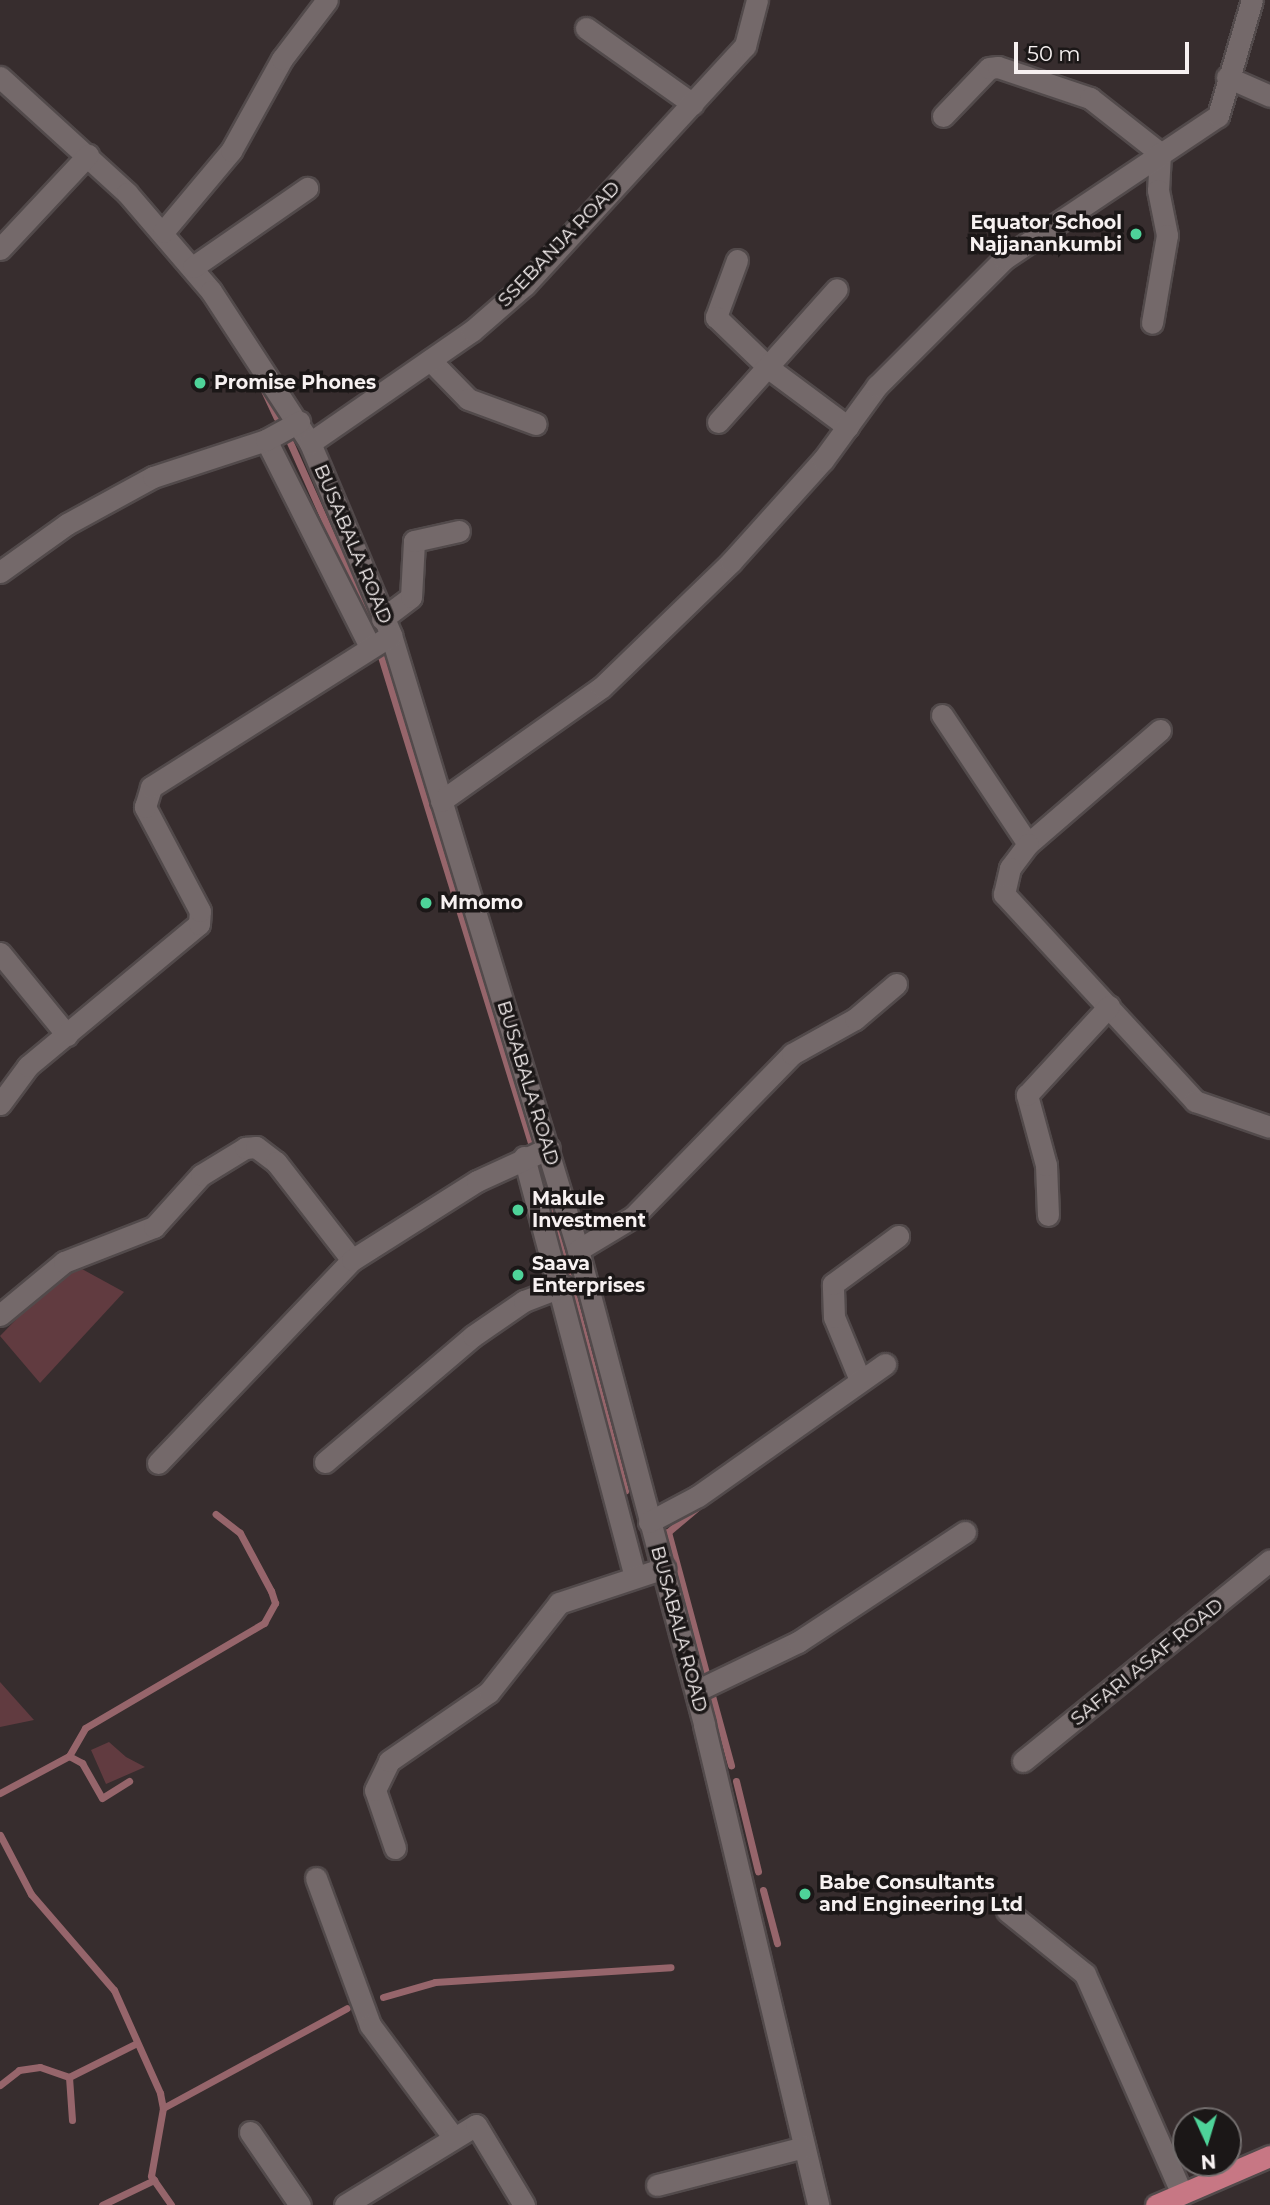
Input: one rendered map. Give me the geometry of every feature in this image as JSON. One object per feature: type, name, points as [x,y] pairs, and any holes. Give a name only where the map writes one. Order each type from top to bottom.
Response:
[{"type":"main road","points":[[1156,2205],[1270,2156]]},
{"type":"street","points":[[163,232],[231,151],[282,60],[327,0]]},
{"type":"street","name":"SSEBANJA ROAD","points":[[310,443],[430,360],[525,285],[746,46],[757,0]]},
{"type":"street","points":[[441,801],[602,687],[731,562],[848,427],[877,386],[1004,259],[1218,116],[1227,77],[1252,0]]},
{"type":"street","points":[[586,28],[693,104]]},
{"type":"street","points":[[943,116],[989,68],[998,67],[1090,98],[1160,153]]},
{"type":"street","name":"BUSABALA ROAD","points":[[0,77],[88,155],[163,232],[193,268],[299,422],[387,627],[549,1148],[578,1250],[696,1691],[818,2205]]},
{"type":"street","points":[[1227,77],[1270,96]]},
{"type":"street","points":[[1152,323],[1167,235],[1158,190],[1160,153]]},
{"type":"street","points":[[0,249],[88,155]]},
{"type":"street","points":[[193,268],[307,188]]},
{"type":"street","points":[[737,260],[716,317],[770,369],[848,427]]},
{"type":"street","points":[[718,422],[770,369],[837,289]]},
{"type":"street","points":[[430,360],[468,399],[536,424]]},
{"type":"street","points":[[0,572],[67,524],[153,477],[265,440],[299,422]]},
{"type":"street","points":[[265,440],[369,645]]},
{"type":"street","points":[[0,1104],[28,1066],[199,924],[200,911],[145,807],[151,786],[369,645],[411,597],[414,541],[460,531]]},
{"type":"street","points":[[942,715],[1028,844]]},
{"type":"street","points":[[1160,730],[1028,844],[1003,885],[1007,902],[1109,1006],[1195,1101],[1270,1127]]},
{"type":"street","points":[[0,953],[67,1035]]},
{"type":"street","points":[[578,1250],[633,1217],[792,1054],[855,1019],[896,984]]},
{"type":"street","points":[[1048,1215],[1046,1165],[1027,1095],[1109,1006]]},
{"type":"street","points":[[0,1315],[64,1262],[154,1227],[201,1175],[245,1148],[256,1147],[276,1163],[352,1259]]},
{"type":"street","points":[[158,1463],[352,1259],[422,1213],[524,1157],[549,1148]]},
{"type":"street","points":[[524,1157],[563,1286],[586,1401],[635,1577]]},
{"type":"street","points":[[860,1380],[834,1317],[833,1283],[898,1237]]},
{"type":"street","points":[[325,1462],[473,1336],[524,1301],[563,1286]]},
{"type":"street","points":[[649,1522],[698,1496],[885,1364]]},
{"type":"street","points":[[696,1691],[798,1642],[965,1532]]},
{"type":"street","name":"SAFARI ASAF ROAD","points":[[1023,1761],[1270,1560]]},
{"type":"street","points":[[395,1848],[375,1790],[389,1761],[489,1692],[559,1603],[664,1568]]},
{"type":"street","points":[[316,1878],[370,2025],[451,2134]]},
{"type":"street","points":[[1007,1911],[1085,1974],[1182,2194]]},
{"type":"street","points":[[345,2205],[451,2134],[478,2127],[524,2205]]},
{"type":"street","points":[[250,2132],[300,2205]]},
{"type":"street","points":[[656,2185],[804,2147]]},
{"type":"shaded area","points":[[71,1263],[124,1292],[40,1383],[0,1336]]},
{"type":"shaded area","points":[[0,1682],[34,1720],[0,1727]]},
{"type":"shaded area","points":[[109,1742],[126,1757],[145,1767],[106,1784],[91,1750]]},
{"type":"waterway","points":[[262,386],[277,418]]},
{"type":"waterway","points":[[288,438],[371,624]]},
{"type":"waterway","points":[[379,650],[531,1143]]},
{"type":"waterway","points":[[540,1171],[625,1491]]},
{"type":"waterway","points":[[700,1505],[668,1532],[707,1677]]},
{"type":"waterway","points":[[69,1756],[85,1728],[264,1623],[275,1603],[271,1591],[240,1533],[216,1514]]},
{"type":"waterway","points":[[711,1692],[731,1765]]},
{"type":"waterway","points":[[0,1793],[69,1756],[82,1763],[102,1798],[129,1781]]},
{"type":"waterway","points":[[736,1781],[758,1871]]},
{"type":"waterway","points":[[0,1835],[31,1894],[114,1990],[160,2093],[163,2108],[151,2176],[171,2205]]},
{"type":"waterway","points":[[763,1890],[777,1943]]},
{"type":"waterway","points":[[383,1997],[435,1982],[671,1967]]},
{"type":"waterway","points":[[163,2108],[347,2008]]},
{"type":"waterway","points":[[72,2120],[69,2077],[135,2044]]},
{"type":"waterway","points":[[0,2085],[19,2070],[40,2067],[69,2077]]},
{"type":"waterway","points":[[102,2205],[154,2180]]},
{"type":"place","name":"Equator School Najjanankumbi","points":[[1136,234]]},
{"type":"place","name":"Promise Phones","points":[[200,383]]},
{"type":"place","name":"Mmomo","points":[[426,903]]},
{"type":"place","name":"Makule Investment","points":[[518,1210]]},
{"type":"place","name":"Saava Enterprises","points":[[518,1275]]},
{"type":"place","name":"Babe Consultants and Engineering Ltd","points":[[805,1894]]}]
